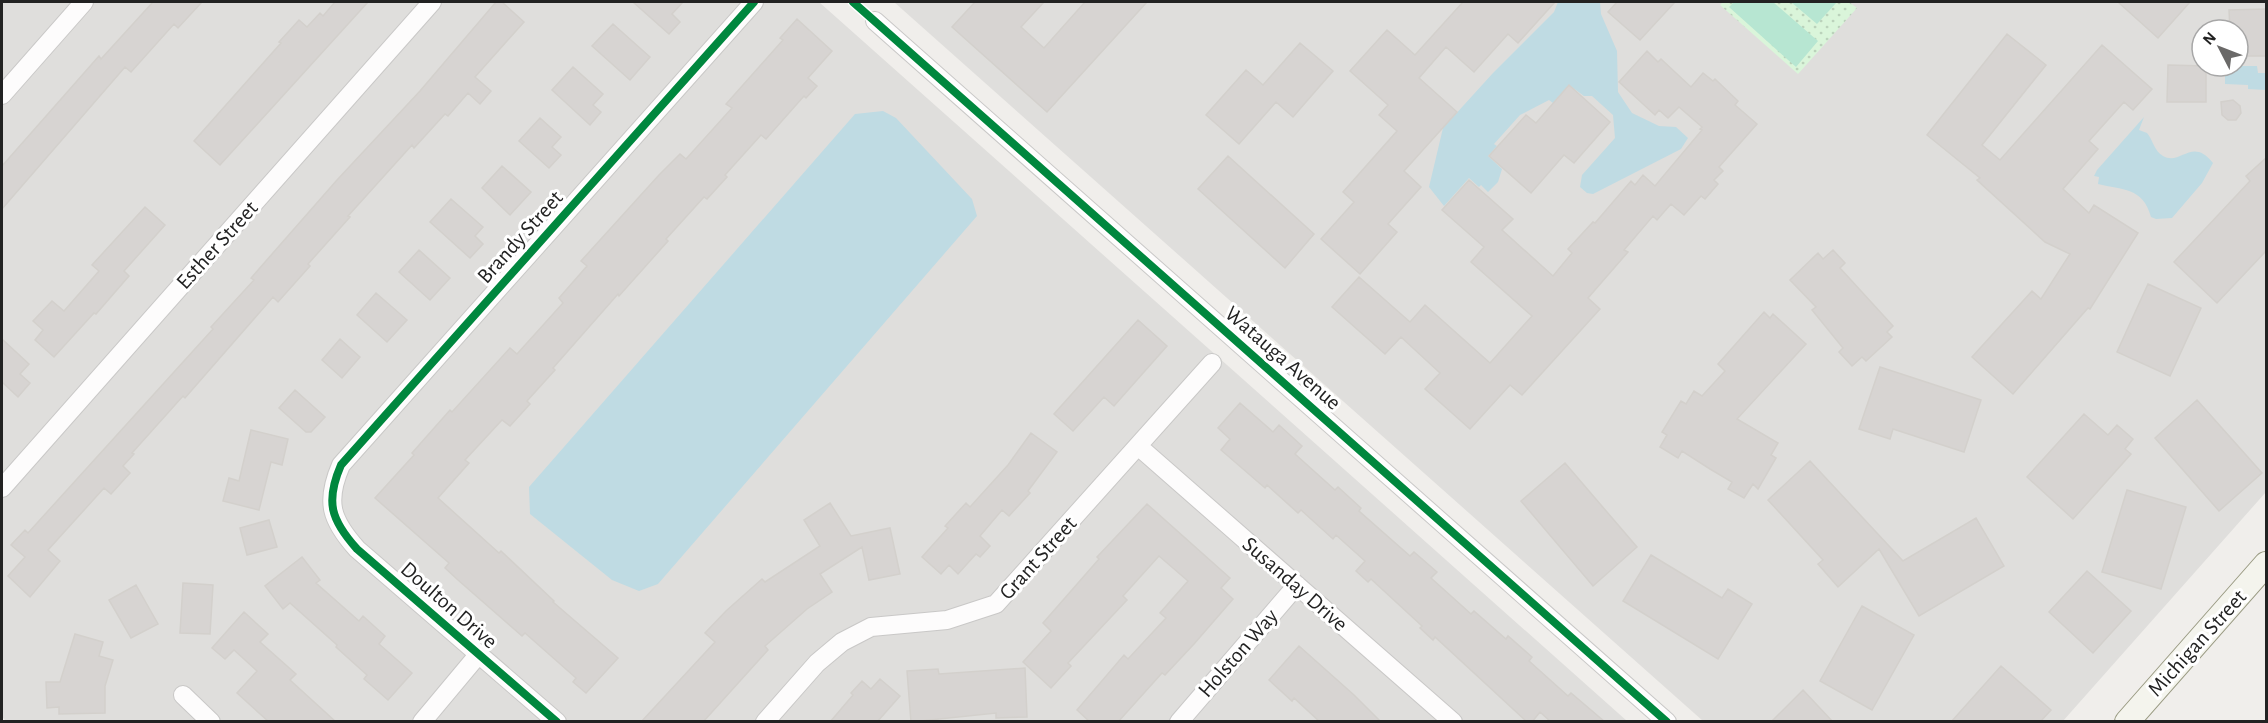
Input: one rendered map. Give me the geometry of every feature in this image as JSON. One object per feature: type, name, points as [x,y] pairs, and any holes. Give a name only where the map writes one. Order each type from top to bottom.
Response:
[{"type":"street","points":[[2,95],[84,2]]},
{"type":"street","name":"Esther Street","points":[[2,488],[432,2]]},
{"type":"street","name":"Brandy Street","points":[[331,505],[332,486],[340,465],[754,2]]},
{"type":"street","name":"Watauga Avenue","points":[[875,21],[1667,722]]},
{"type":"street","name":"Grant Street","points":[[765,722],[817,663],[842,642],[871,627],[947,620],[996,604],[1212,363]]},
{"type":"street","name":"Susanday Drive","points":[[1138,446],[1453,722]]},
{"type":"street","name":"Doulton Drive","points":[[331,505],[343,533],[357,549],[556,722]]},
{"type":"street","name":"Michigan Street","points":[[2127,722],[2266,564]]},
{"type":"street","name":"Holston Way","points":[[1179,722],[1297,585]]},
{"type":"street","points":[[422,722],[478,655]]},
{"type":"street","points":[[183,695],[212,722]]},
{"type":"shaded area","points":[[2,2],[819,2],[1627,721],[6,721],[2,717]]},
{"type":"shaded area","points":[[894,2],[2266,2],[2266,492],[2063,721],[1703,721]]},
{"type":"green space","points":[[1723,2],[1849,2],[1857,8],[1798,74],[1720,5]]},
{"type":"green space","points":[[1734,2],[1773,2],[1818,41],[1796,67],[1729,7]]},
{"type":"green space","points":[[1791,2],[1837,2],[1817,24]]},
{"type":"water","points":[[1558,2],[1600,2],[1601,14],[1617,51],[1618,92],[1632,113],[1659,126],[1676,127],[1688,138],[1681,149],[1593,194],[1587,193],[1580,187],[1582,175],[1615,138],[1613,115],[1592,96],[1584,96],[1569,85],[1553,103],[1549,100],[1520,115],[1494,144],[1497,146],[1488,156],[1502,169],[1498,182],[1488,192],[1469,178],[1444,206],[1429,187],[1443,128],[1493,73],[1554,12]]},
{"type":"water","points":[[2250,66],[2257,66],[2258,73],[2266,73],[2266,90],[2248,89],[2248,85],[2225,84],[2225,78],[2250,78]]},
{"type":"water","points":[[883,111],[896,118],[972,199],[977,216],[658,584],[639,591],[612,580],[530,514],[529,487],[855,114]]},
{"type":"water","points":[[2144,117],[2139,130],[2147,133],[2163,156],[2175,158],[2199,152],[2206,155],[2213,163],[2202,183],[2172,218],[2151,217],[2143,200],[2137,195],[2123,189],[2098,184],[2099,177],[2094,176]]},
{"type":"building","points":[[153,2],[202,2],[178,28],[174,24],[131,72],[125,67],[2,209],[2,166],[99,56],[101,59]]},
{"type":"building","points":[[335,2],[368,2],[220,165],[194,141],[299,20],[307,27],[320,13],[323,16]]},
{"type":"building","points":[[496,2],[502,2],[524,22],[475,77],[491,91],[480,104],[468,93],[448,116],[445,114],[414,148],[412,145],[348,216],[350,217],[278,302],[273,297],[185,398],[183,396],[132,453],[134,454],[123,466],[130,473],[111,494],[104,488],[48,550],[60,561],[30,597],[8,576],[25,557],[11,545],[25,530],[28,533],[213,329],[211,327],[254,280],[251,278],[337,180],[420,91]]},
{"type":"building","points":[[633,2],[683,2],[672,14],[680,22],[669,34]]},
{"type":"building","points":[[975,2],[1044,2],[1021,27],[1044,48],[1085,2],[1147,2],[1047,112],[952,27]]},
{"type":"building","points":[[1463,2],[1555,2],[1518,43],[1508,34],[1474,72],[1446,47],[1419,78],[1457,112],[1404,171],[1421,187],[1388,224],[1397,232],[1360,274],[1321,239],[1354,202],[1343,192],[1397,131],[1379,115],[1388,105],[1350,71],[1387,30],[1415,55]]},
{"type":"building","points":[[1617,2],[1675,2],[1640,40],[1608,12]]},
{"type":"building","points":[[2118,2],[2190,2],[2158,38]]},
{"type":"building","points":[[2266,9],[2266,56],[2250,56],[2250,18],[2229,18],[2229,10]]},
{"type":"building","points":[[797,19],[832,51],[808,78],[817,86],[806,98],[804,96],[766,139],[761,135],[725,175],[727,177],[707,199],[704,197],[666,239],[668,241],[553,368],[555,370],[527,401],[530,404],[510,426],[502,420],[465,460],[469,463],[438,498],[499,553],[501,551],[553,602],[618,658],[586,693],[573,682],[576,678],[525,633],[522,636],[458,580],[445,568],[449,563],[375,498],[450,410],[452,412],[510,348],[517,354],[563,303],[559,298],[587,266],[581,261],[659,175],[680,154],[686,159],[732,108],[726,104],[783,40],[780,38]]},
{"type":"building","points":[[613,24],[650,57],[630,80],[592,46]]},
{"type":"building","points":[[2007,34],[2046,65],[1982,145],[2000,160],[2102,45],[2152,89],[2133,110],[2124,102],[2089,141],[2098,149],[2063,189],[2089,213],[2094,205],[2138,233],[2090,309],[2088,308],[2013,394],[1972,357],[2032,291],[2041,299],[2070,254],[2045,242],[1977,180],[1980,178],[1927,135]]},
{"type":"building","points":[[1300,43],[1333,71],[1293,117],[1276,102],[1239,144],[1206,115],[1246,70],[1263,85]]},
{"type":"building","points":[[1647,51],[1658,62],[1661,59],[1691,87],[1703,73],[1713,81],[1715,79],[1738,101],[1735,105],[1757,124],[1719,167],[1723,171],[1714,180],[1718,184],[1705,199],[1701,196],[1684,215],[1671,204],[1657,220],[1653,216],[1624,250],[1628,252],[1588,298],[1600,309],[1522,395],[1510,385],[1470,429],[1425,389],[1440,373],[1401,337],[1385,354],[1332,307],[1359,277],[1410,322],[1425,305],[1490,363],[1532,316],[1471,262],[1484,247],[1442,210],[1469,180],[1513,219],[1502,230],[1553,276],[1572,253],[1568,249],[1593,222],[1595,223],[1631,181],[1635,185],[1643,175],[1655,186],[1702,130],[1700,129],[1702,127],[1679,107],[1668,118],[1659,110],[1655,115],[1619,82]]},
{"type":"building","points":[[2168,65],[2190,66],[2190,78],[2206,78],[2206,102],[2167,102]]},
{"type":"building","points":[[573,67],[603,94],[593,105],[601,112],[590,125],[552,90]]},
{"type":"building","points":[[1569,85],[1610,122],[1574,163],[1564,155],[1531,193],[1489,156],[1526,115],[1536,123]]},
{"type":"building","points":[[2233,100],[2240,106],[2241,113],[2236,120],[2228,120],[2222,115],[2221,102]]},
{"type":"building","points":[[540,118],[561,137],[552,147],[561,155],[549,168],[519,141]]},
{"type":"building","points":[[1228,156],[1314,234],[1285,268],[1198,189]]},
{"type":"building","points":[[2266,158],[2266,251],[2217,303],[2174,262],[2250,181],[2246,176]]},
{"type":"building","points":[[502,166],[531,192],[510,215],[482,188]]},
{"type":"building","points":[[451,199],[483,227],[475,236],[483,244],[470,258],[430,222]]},
{"type":"building","points":[[145,207],[165,225],[124,271],[129,276],[54,357],[35,340],[43,330],[33,321],[52,301],[64,311],[99,271],[92,265]]},
{"type":"building","points":[[419,250],[450,278],[430,300],[399,272]]},
{"type":"building","points":[[1833,250],[1845,263],[1840,268],[1893,326],[1887,332],[1892,337],[1866,361],[1862,357],[1852,366],[1839,352],[1843,348],[1812,310],[1816,307],[1790,280],[1818,253],[1823,259]]},
{"type":"building","points":[[2148,284],[2201,308],[2170,376],[2117,352]]},
{"type":"building","points":[[376,293],[407,320],[387,342],[357,315]]},
{"type":"building","points":[[1764,312],[1770,318],[1773,314],[1806,344],[1737,419],[1778,443],[1771,455],[1776,458],[1758,489],[1753,484],[1744,498],[1728,489],[1732,482],[1682,451],[1678,458],[1660,447],[1667,435],[1662,432],[1681,401],[1686,404],[1694,391],[1702,396],[1725,371],[1718,364]]},
{"type":"building","points":[[1138,320],[1167,346],[1114,406],[1104,397],[1073,431],[1054,414]]},
{"type":"building","points":[[2,339],[29,364],[20,374],[30,383],[18,397],[2,382]]},
{"type":"building","points":[[340,339],[360,357],[342,378],[322,360]]},
{"type":"building","points":[[1880,367],[1981,400],[1964,452],[1893,429],[1890,439],[1859,429]]},
{"type":"building","points":[[295,390],[325,417],[311,432],[306,432],[279,408]]},
{"type":"building","points":[[2197,400],[2262,473],[2219,511],[2155,438]]},
{"type":"building","points":[[1240,403],[1273,432],[1279,425],[1302,446],[1295,454],[1335,490],[1338,487],[1361,508],[1359,511],[1410,556],[1414,552],[1437,572],[1431,578],[1471,614],[1474,611],[1506,639],[1508,636],[1532,657],[1529,661],[1568,696],[1571,693],[1605,722],[1551,722],[1540,712],[1532,722],[1527,722],[1435,637],[1433,640],[1420,628],[1422,626],[1371,579],[1368,582],[1356,571],[1365,561],[1336,535],[1333,539],[1301,510],[1298,513],[1267,485],[1265,488],[1221,450],[1230,439],[1218,428]]},
{"type":"building","points":[[2084,414],[2108,435],[2117,425],[2133,439],[2125,449],[2131,454],[2073,519],[2027,477]]},
{"type":"building","points":[[251,430],[288,439],[282,465],[271,462],[259,510],[223,501],[229,478],[239,481]]},
{"type":"building","points":[[1031,433],[1057,452],[1028,491],[1030,493],[1009,516],[1002,510],[980,536],[990,546],[980,557],[976,554],[958,574],[949,565],[941,574],[922,557],[948,528],[945,526],[966,503],[970,507],[1008,465]]},
{"type":"building","points":[[1810,461],[1903,561],[1976,518],[2004,566],[1919,616],[1879,549],[1838,587],[1818,564],[1823,560],[1768,500]]},
{"type":"building","points":[[1565,463],[1637,547],[1593,586],[1521,501]]},
{"type":"building","points":[[2127,490],[2186,507],[2161,589],[2102,572]]},
{"type":"building","points":[[830,503],[851,536],[890,528],[900,574],[869,580],[862,547],[820,574],[832,592],[807,609],[765,646],[768,650],[703,722],[641,722],[715,642],[705,633],[726,611],[762,579],[765,582],[820,546],[804,520]]},
{"type":"building","points":[[1147,504],[1230,578],[1221,588],[1233,599],[1194,644],[1165,675],[1162,673],[1118,722],[1090,722],[1077,710],[1124,655],[1128,659],[1166,618],[1160,613],[1188,581],[1159,556],[1123,596],[1127,600],[1068,663],[1071,666],[1051,688],[1023,662],[1051,631],[1043,623],[1099,559],[1097,557]]},
{"type":"building","points":[[269,520],[277,547],[247,555],[240,528]]},
{"type":"building","points":[[1651,555],[1722,598],[1728,589],[1752,604],[1718,659],[1623,601]]},
{"type":"building","points":[[302,557],[320,580],[316,583],[359,621],[363,616],[385,636],[379,644],[412,673],[388,700],[364,679],[367,675],[336,647],[337,645],[290,603],[283,609],[265,586]]},
{"type":"building","points":[[2087,571],[2131,611],[2093,653],[2049,612]]},
{"type":"building","points":[[183,583],[213,585],[210,634],[180,633]]},
{"type":"building","points":[[136,585],[158,624],[131,638],[109,600]]},
{"type":"building","points":[[1862,606],[1914,635],[1872,710],[1820,681]]},
{"type":"building","points":[[244,612],[268,634],[260,642],[296,674],[290,680],[336,722],[269,722],[237,693],[257,671],[234,650],[225,659],[212,648]]},
{"type":"building","points":[[75,634],[103,642],[99,656],[113,660],[105,686],[105,713],[59,714],[59,707],[47,708],[46,682],[60,682]]},
{"type":"building","points":[[1299,646],[1381,722],[1320,722],[1294,698],[1292,701],[1269,680]]},
{"type":"building","points":[[2001,666],[2051,710],[2040,722],[1951,722]]},
{"type":"building","points":[[1025,668],[1027,717],[996,718],[996,713],[911,722],[907,671],[938,669],[939,674]]},
{"type":"building","points":[[880,679],[900,696],[877,722],[830,722],[862,681],[871,689]]},
{"type":"building","points":[[1803,690],[1833,722],[1771,722]]},
{"type":"cycle path","points":[[557,722],[357,549],[341,529],[333,510],[332,500],[336,478],[341,465],[754,2]]},
{"type":"cycle path","points":[[853,2],[1667,722]]}]
